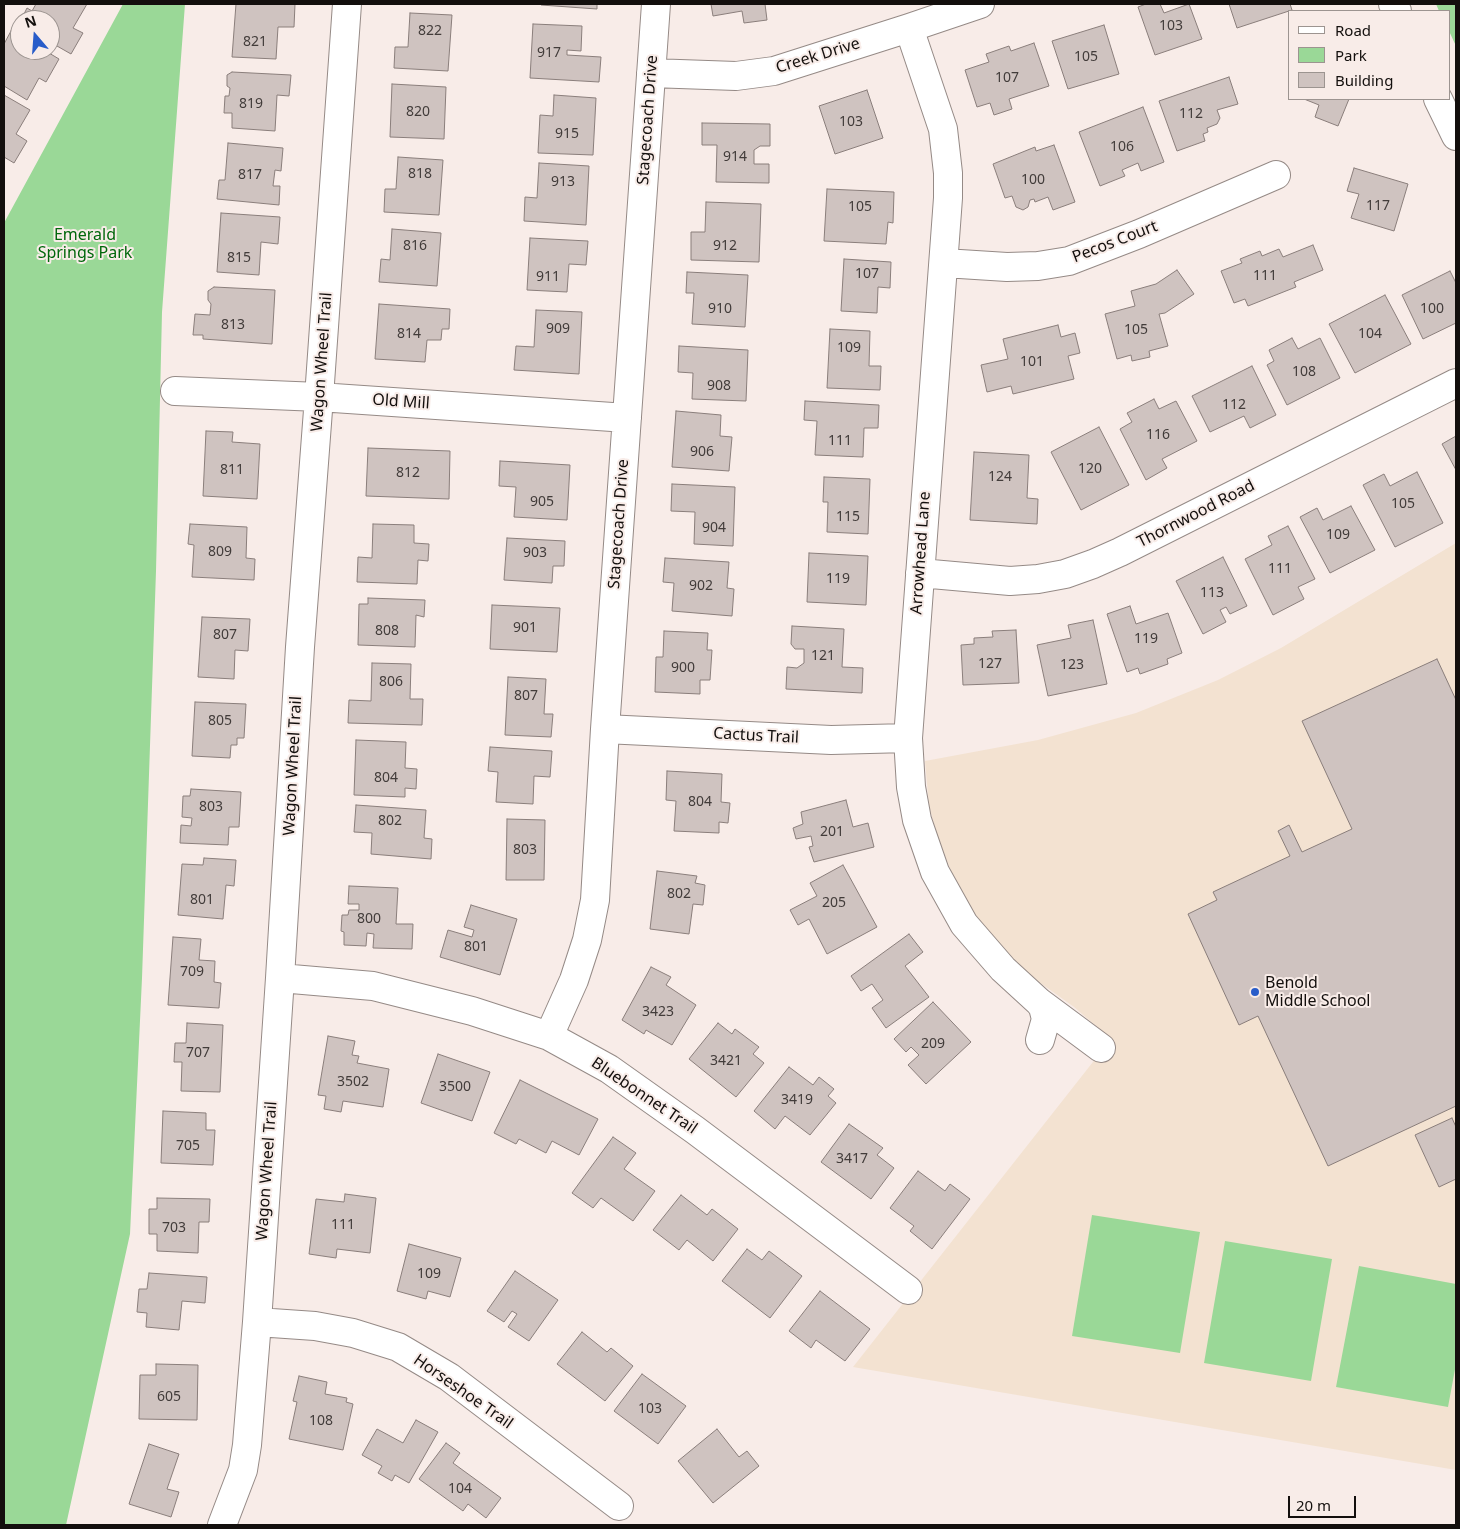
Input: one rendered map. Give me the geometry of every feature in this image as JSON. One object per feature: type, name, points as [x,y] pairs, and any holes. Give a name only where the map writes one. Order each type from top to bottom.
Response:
[{"type":"street","name":"Wagon Wheel Trail","points":[[222,1525],[243,1470],[247,1445],[280,978],[300,647],[320,397],[347,4]]},
{"type":"street","name":"Stagecoach Drive","points":[[549,1036],[574,980],[587,940],[595,900],[626,418],[656,4]]},
{"type":"street","name":"Creek Drive","points":[[651,73],[736,76],[774,71],[980,4]]},
{"type":"street","name":"Arrowhead Lane","points":[[909,28],[942,129],[948,173],[944,263],[908,738],[911,788],[916,820],[935,872],[964,924],[1003,969],[1039,1002],[1101,1048]]},
{"type":"street","points":[[1438,100],[1456,136]]},
{"type":"street","name":"Pecos Court","points":[[944,263],[1007,268],[1069,261],[1139,234],[1276,175]]},
{"type":"street","name":"Thornwood Road","points":[[920,573],[1010,581],[1038,579],[1065,574],[1120,552],[1456,383]]},
{"type":"street","name":"Old Mill","points":[[175,391],[320,397],[626,418]]},
{"type":"street","name":"Cactus Trail","points":[[605,729],[831,740],[908,738]]},
{"type":"street","name":"Bluebonnet Trail","points":[[280,978],[373,986],[472,1011],[549,1036],[609,1069],[695,1130],[908,1290]]},
{"type":"street","points":[[1039,1002],[1043,1007],[1046,1019],[1040,1040]]},
{"type":"street","name":"Horseshoe Trail","points":[[257,1322],[315,1326],[344,1331],[398,1347],[448,1377],[619,1506]]},
{"type":"shaded area","name":"Benold Middle School","points":[[1456,543],[1456,1470],[853,1367],[1111,1039],[1074,1007],[1032,977],[995,941],[972,910],[955,881],[938,838],[929,806],[925,761],[1038,740],[1136,713],[1218,680],[1281,648]]},
{"type":"green space","name":"Emerald Springs Park","points":[[123,4],[185,4],[162,312],[156,571],[142,978],[130,1234],[66,1525],[4,1525],[4,223]]},
{"type":"green space","points":[[1436,4],[1456,4],[1456,46],[1450,33],[1450,10],[1439,10]]},
{"type":"green space","points":[[1092,1215],[1200,1232],[1180,1353],[1072,1336]]},
{"type":"green space","points":[[1225,1241],[1332,1259],[1311,1381],[1204,1363]]},
{"type":"green space","points":[[1359,1266],[1456,1284],[1456,1364],[1448,1407],[1336,1387]]},
{"type":"building","points":[[36,4],[87,4],[73,28],[83,33],[71,54],[60,48],[60,10],[33,10]]},
{"type":"building","points":[[236,4],[295,4],[294,27],[278,27],[276,59],[232,57]]},
{"type":"building","points":[[597,4],[597,9],[541,5]]},
{"type":"building","points":[[711,4],[765,4],[767,20],[744,23],[742,11],[713,16]]},
{"type":"building","points":[[1146,4],[1160,4],[1164,13],[1189,4],[1202,39],[1155,55],[1138,7]]},
{"type":"building","points":[[1229,4],[1290,4],[1292,10],[1237,28]]},
{"type":"building","points":[[410,13],[452,15],[448,71],[394,68],[395,47],[408,47]]},
{"type":"building","points":[[533,24],[582,26],[581,51],[567,50],[567,55],[601,57],[599,82],[530,78]]},
{"type":"building","points":[[1104,25],[1119,74],[1068,89],[1052,41]]},
{"type":"building","points":[[10,33],[10,60],[58,60],[46,82],[39,78],[27,100],[4,86],[4,44]]},
{"type":"building","points":[[1034,43],[1049,86],[1009,99],[1012,109],[994,115],[990,103],[977,107],[965,70],[989,62],[986,54],[1009,46],[1011,51]]},
{"type":"building","points":[[232,72],[291,75],[289,96],[277,95],[275,131],[232,128],[232,113],[224,113],[225,96],[229,96],[230,88],[227,86],[227,75]]},
{"type":"building","points":[[1229,77],[1238,104],[1217,110],[1220,118],[1217,124],[1207,128],[1208,132],[1203,134],[1205,141],[1177,151],[1159,101]]},
{"type":"building","points":[[392,84],[446,87],[444,139],[390,137]]},
{"type":"building","points":[[867,90],[883,138],[835,154],[819,106]]},
{"type":"building","points":[[4,95],[30,110],[16,134],[27,141],[14,163],[4,157]]},
{"type":"building","points":[[554,95],[596,98],[593,155],[538,153],[540,115],[553,116]]},
{"type":"building","points":[[1306,100],[1349,100],[1338,126],[1315,117],[1319,105]]},
{"type":"building","points":[[1143,107],[1164,162],[1141,171],[1138,163],[1122,170],[1125,176],[1100,186],[1079,132]]},
{"type":"building","points":[[702,123],[770,124],[770,146],[760,146],[754,150],[754,164],[769,164],[769,183],[716,182],[717,145],[702,145]]},
{"type":"building","points":[[228,143],[283,148],[281,171],[275,170],[273,186],[280,186],[279,205],[217,199],[219,180],[225,180]]},
{"type":"building","points":[[1054,145],[1075,202],[1053,210],[1048,197],[1035,202],[1034,199],[1030,200],[1028,207],[1023,210],[1016,207],[1012,196],[1005,198],[993,164],[1035,147],[1036,151]]},
{"type":"building","points":[[398,157],[443,160],[439,215],[384,212],[385,189],[396,189]]},
{"type":"building","points":[[539,163],[589,166],[586,225],[524,221],[525,197],[537,198]]},
{"type":"building","points":[[1354,168],[1408,184],[1394,231],[1351,218],[1359,194],[1347,191]]},
{"type":"building","points":[[827,189],[894,192],[893,223],[888,222],[886,244],[824,241]]},
{"type":"building","points":[[706,202],[761,204],[759,262],[691,260],[691,232],[705,232]]},
{"type":"building","points":[[221,213],[280,217],[278,244],[261,242],[259,275],[217,272]]},
{"type":"building","points":[[392,229],[441,233],[437,286],[379,282],[381,259],[390,260]]},
{"type":"building","points":[[530,238],[588,241],[586,265],[569,264],[567,292],[527,290]]},
{"type":"building","points":[[1313,245],[1323,270],[1294,282],[1296,287],[1248,306],[1245,299],[1234,303],[1221,271],[1242,263],[1240,259],[1260,251],[1262,256],[1279,249],[1283,257]]},
{"type":"building","points":[[844,259],[891,262],[890,288],[878,287],[877,313],[841,311]]},
{"type":"building","points":[[1177,270],[1194,294],[1165,313],[1159,314],[1168,346],[1149,351],[1150,357],[1132,361],[1131,355],[1117,359],[1105,314],[1135,306],[1131,291],[1156,284]]},
{"type":"building","points":[[1450,271],[1456,283],[1456,323],[1423,339],[1402,295]]},
{"type":"building","points":[[687,272],[748,275],[745,327],[692,324],[694,293],[686,293]]},
{"type":"building","points":[[214,287],[275,290],[272,344],[203,339],[203,335],[193,335],[195,314],[210,315],[211,304],[208,300],[208,291]]},
{"type":"building","points":[[1385,295],[1411,344],[1355,373],[1329,324]]},
{"type":"building","points":[[379,304],[450,309],[449,329],[442,329],[441,340],[427,340],[425,362],[375,359]]},
{"type":"building","points":[[536,310],[582,312],[579,374],[514,370],[516,346],[534,347]]},
{"type":"building","points":[[1058,325],[1061,337],[1075,333],[1080,353],[1068,356],[1074,379],[1013,394],[1011,386],[987,392],[981,365],[1008,359],[1003,339]]},
{"type":"building","points":[[830,329],[870,331],[869,366],[881,366],[880,390],[827,388]]},
{"type":"building","points":[[1292,338],[1298,349],[1320,338],[1340,378],[1287,405],[1267,365],[1274,361],[1269,350]]},
{"type":"building","points":[[679,346],[748,350],[746,401],[692,399],[693,373],[678,372]]},
{"type":"building","points":[[1252,366],[1276,415],[1250,428],[1244,416],[1210,432],[1192,396]]},
{"type":"building","points":[[1154,399],[1159,409],[1176,401],[1197,441],[1162,459],[1167,468],[1146,480],[1120,429],[1132,422],[1127,413]]},
{"type":"building","points":[[805,401],[879,405],[878,428],[864,428],[863,457],[815,455],[817,421],[804,420]]},
{"type":"building","points":[[676,411],[721,415],[720,436],[732,437],[729,471],[672,467]]},
{"type":"building","points":[[1099,427],[1129,485],[1081,510],[1051,452]]},
{"type":"building","points":[[206,431],[233,432],[232,442],[260,444],[257,499],[203,496]]},
{"type":"building","points":[[1456,436],[1456,470],[1442,444]]},
{"type":"building","points":[[368,448],[450,451],[449,499],[366,496]]},
{"type":"building","points":[[974,452],[1029,455],[1027,498],[1038,499],[1037,524],[970,520]]},
{"type":"building","points":[[500,461],[570,465],[567,520],[514,517],[516,487],[499,486]]},
{"type":"building","points":[[1417,472],[1443,523],[1395,547],[1363,485],[1384,474],[1390,486]]},
{"type":"building","points":[[824,477],[870,479],[868,534],[827,532],[828,502],[823,502]]},
{"type":"building","points":[[672,484],[735,487],[733,546],[694,544],[695,512],[671,511]]},
{"type":"building","points":[[1351,506],[1375,550],[1330,573],[1300,517],[1317,508],[1323,520]]},
{"type":"building","points":[[190,524],[247,527],[246,558],[255,559],[254,580],[192,577],[194,545],[188,544]]},
{"type":"building","points":[[373,524],[414,525],[414,543],[429,544],[428,561],[418,560],[417,584],[357,582],[358,557],[372,558]]},
{"type":"building","points":[[1288,526],[1315,579],[1298,587],[1304,599],[1273,615],[1245,559],[1272,545],[1268,536]]},
{"type":"building","points":[[507,538],[565,541],[564,566],[553,566],[552,583],[504,580]]},
{"type":"building","points":[[809,553],[868,556],[866,605],[807,602]]},
{"type":"building","points":[[1223,557],[1247,606],[1230,614],[1226,607],[1220,610],[1226,622],[1203,634],[1176,581]]},
{"type":"building","points":[[665,558],[729,562],[727,588],[734,589],[732,616],[672,611],[674,583],[663,582]]},
{"type":"building","points":[[368,598],[425,600],[424,617],[416,615],[415,647],[358,645],[359,604],[368,604]]},
{"type":"building","points":[[492,605],[560,608],[557,652],[490,649]]},
{"type":"building","points":[[1130,606],[1136,624],[1168,613],[1182,653],[1167,659],[1168,664],[1140,674],[1138,668],[1127,672],[1107,614]]},
{"type":"building","points":[[202,617],[250,619],[248,651],[235,650],[234,679],[198,677]]},
{"type":"building","points":[[1093,620],[1107,684],[1048,696],[1037,645],[1071,638],[1068,625]]},
{"type":"building","points":[[792,626],[844,629],[842,667],[863,668],[862,693],[786,689],[787,667],[797,668],[804,663],[804,649],[795,649],[791,644]]},
{"type":"building","points":[[1016,630],[1019,683],[963,685],[961,645],[974,644],[974,638],[993,637],[992,631]]},
{"type":"building","points":[[664,631],[708,633],[707,650],[712,650],[710,680],[700,680],[700,694],[655,692],[656,657],[663,657]]},
{"type":"building","points":[[1437,659],[1456,700],[1456,1106],[1328,1166],[1258,1016],[1239,1025],[1188,914],[1217,900],[1213,892],[1290,856],[1278,831],[1289,825],[1302,852],[1352,829],[1302,721]]},
{"type":"building","points":[[372,663],[411,664],[410,699],[423,699],[422,725],[348,723],[349,700],[371,701]]},
{"type":"building","points":[[508,677],[546,679],[544,714],[553,714],[551,737],[505,735]]},
{"type":"building","points":[[195,702],[246,704],[244,738],[237,738],[237,745],[231,745],[230,758],[192,756]]},
{"type":"building","points":[[356,740],[406,742],[405,768],[417,769],[416,789],[405,788],[405,797],[354,795]]},
{"type":"building","points":[[490,747],[552,751],[550,777],[534,776],[533,804],[496,802],[498,772],[488,771]]},
{"type":"building","points":[[667,771],[722,774],[721,802],[730,803],[728,823],[719,822],[719,833],[674,831],[676,801],[666,800]]},
{"type":"building","points":[[191,789],[241,792],[239,827],[229,827],[228,845],[180,843],[181,825],[191,826],[192,818],[182,817],[183,796],[190,796]]},
{"type":"building","points":[[846,800],[853,827],[868,823],[874,847],[814,862],[809,847],[813,846],[811,836],[796,839],[793,828],[803,824],[801,812]]},
{"type":"building","points":[[356,805],[426,810],[424,838],[432,839],[431,859],[371,854],[372,833],[354,832]]},
{"type":"building","points":[[507,819],[545,820],[544,880],[506,880]]},
{"type":"building","points":[[204,858],[236,860],[234,886],[226,885],[223,919],[178,915],[182,864],[203,865]]},
{"type":"building","points":[[843,865],[877,927],[827,954],[809,919],[798,925],[790,910],[817,896],[810,883]]},
{"type":"building","points":[[657,871],[697,876],[695,883],[705,885],[703,905],[693,904],[689,934],[650,929]]},
{"type":"building","points":[[349,886],[398,888],[396,924],[413,924],[412,949],[373,948],[374,934],[367,933],[366,946],[344,945],[344,932],[341,931],[342,915],[348,915],[349,910],[359,910],[359,904],[348,904]]},
{"type":"building","points":[[471,905],[517,919],[500,975],[440,957],[448,930],[472,937],[474,930],[464,927]]},
{"type":"building","points":[[909,934],[923,952],[905,966],[929,997],[886,1028],[872,1008],[883,1000],[872,984],[861,991],[851,976]]},
{"type":"building","points":[[173,937],[201,939],[199,960],[215,961],[214,982],[221,983],[219,1008],[168,1005]]},
{"type":"building","points":[[651,967],[671,977],[666,985],[696,1005],[672,1045],[646,1030],[644,1034],[622,1020]]},
{"type":"building","points":[[933,1002],[971,1042],[926,1084],[908,1065],[919,1055],[911,1047],[906,1052],[894,1039]]},
{"type":"building","points":[[187,1023],[223,1025],[220,1092],[181,1091],[182,1062],[174,1062],[175,1043],[186,1043]]},
{"type":"building","points":[[718,1023],[732,1034],[735,1029],[759,1047],[753,1054],[764,1063],[736,1097],[689,1059]]},
{"type":"building","points":[[328,1036],[355,1041],[352,1055],[359,1056],[357,1063],[389,1069],[383,1107],[343,1101],[341,1112],[324,1109],[326,1096],[318,1095]]},
{"type":"building","points":[[438,1054],[490,1072],[472,1121],[421,1103]]},
{"type":"building","points":[[789,1067],[813,1085],[819,1077],[834,1089],[828,1096],[836,1103],[810,1135],[785,1116],[775,1129],[754,1111]]},
{"type":"building","points":[[520,1080],[598,1119],[579,1155],[552,1141],[546,1153],[519,1139],[516,1144],[494,1133]]},
{"type":"building","points":[[163,1111],[206,1113],[206,1130],[215,1130],[213,1165],[161,1163]]},
{"type":"building","points":[[1452,1118],[1456,1127],[1456,1179],[1439,1187],[1415,1135]]},
{"type":"building","points":[[849,1124],[883,1148],[877,1155],[894,1168],[871,1199],[821,1162]]},
{"type":"building","points":[[613,1137],[636,1153],[624,1169],[655,1191],[633,1221],[601,1198],[593,1208],[572,1193]]},
{"type":"building","points":[[918,1171],[945,1191],[950,1184],[970,1199],[932,1249],[910,1231],[914,1226],[890,1208]]},
{"type":"building","points":[[345,1194],[376,1198],[370,1253],[337,1249],[336,1258],[309,1254],[316,1199],[344,1202]]},
{"type":"building","points":[[681,1195],[707,1215],[712,1209],[738,1229],[713,1261],[687,1240],[679,1250],[653,1230]]},
{"type":"building","points":[[157,1198],[210,1199],[209,1222],[199,1222],[198,1253],[157,1251],[157,1234],[149,1234],[149,1209],[157,1209]]},
{"type":"building","points":[[409,1244],[461,1258],[450,1297],[428,1291],[426,1299],[397,1291]]},
{"type":"building","points":[[747,1249],[762,1260],[769,1251],[802,1276],[770,1318],[722,1281]]},
{"type":"building","points":[[515,1271],[558,1300],[529,1341],[508,1327],[517,1314],[512,1311],[504,1322],[487,1311]]},
{"type":"building","points":[[149,1273],[207,1277],[205,1303],[182,1301],[179,1330],[146,1327],[147,1313],[137,1312],[139,1289],[147,1289]]},
{"type":"building","points":[[820,1291],[870,1329],[845,1361],[816,1340],[811,1348],[789,1331]]},
{"type":"building","points":[[582,1332],[607,1352],[611,1348],[633,1366],[605,1401],[557,1364]]},
{"type":"building","points":[[156,1364],[198,1365],[197,1420],[139,1419],[140,1375],[156,1375]]},
{"type":"building","points":[[642,1374],[686,1406],[658,1444],[614,1411]]},
{"type":"building","points":[[299,1376],[327,1382],[325,1394],[347,1398],[346,1402],[353,1404],[343,1450],[289,1439],[297,1402],[293,1401]]},
{"type":"building","points":[[416,1420],[438,1432],[409,1483],[395,1475],[392,1481],[378,1473],[382,1466],[362,1455],[377,1429],[403,1443]]},
{"type":"building","points":[[717,1429],[739,1457],[747,1451],[759,1466],[713,1503],[678,1461]]},
{"type":"building","points":[[446,1443],[460,1453],[453,1463],[501,1498],[486,1518],[468,1504],[463,1511],[419,1479]]},
{"type":"building","points":[[149,1444],[179,1454],[167,1489],[179,1492],[171,1517],[129,1504]]},
{"type":"place","name":"Benold Middle School","points":[[1255,992]]}]
